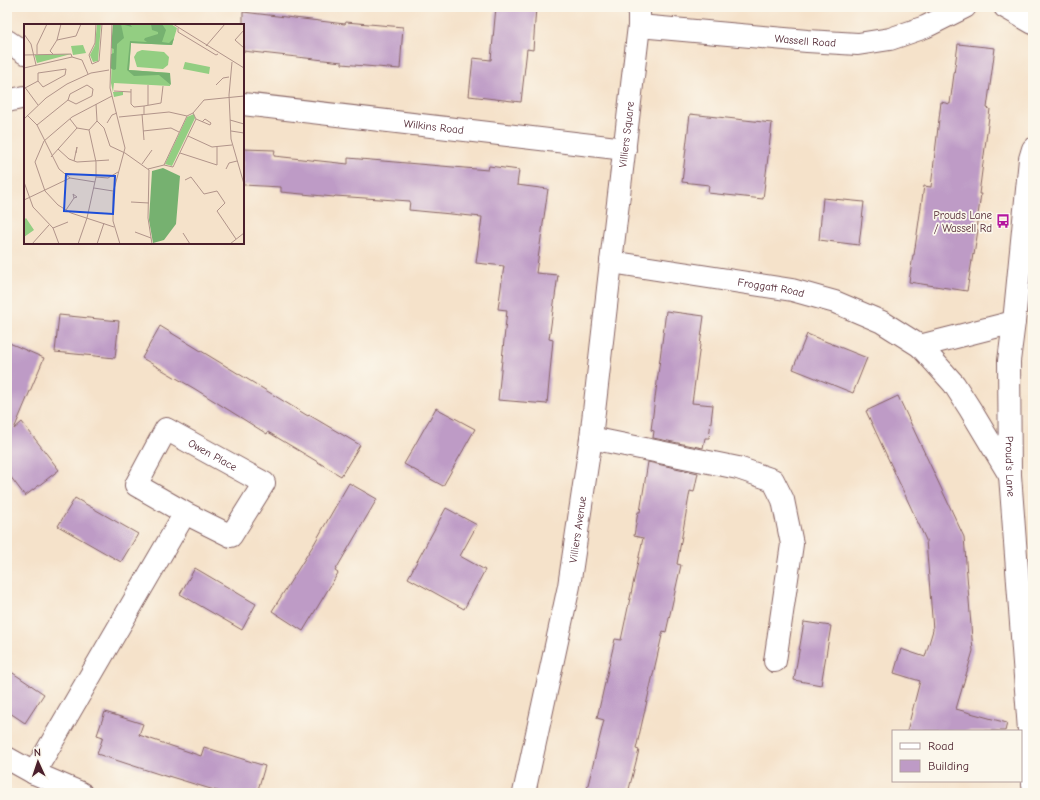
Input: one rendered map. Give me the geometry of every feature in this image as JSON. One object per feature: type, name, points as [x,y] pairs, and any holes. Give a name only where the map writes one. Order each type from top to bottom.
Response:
[{"type":"street","name":"Wassell Road","points":[[639,16],[807,41],[858,44],[890,39],[925,28],[965,7]]},
{"type":"street","points":[[1005,7],[1033,23]]},
{"type":"street","name":"Villiers Square","points":[[610,262],[639,16]]},
{"type":"street","points":[[7,41],[24,52]]},
{"type":"street","points":[[7,101],[24,97]]},
{"type":"street","name":"Wilkins Road","points":[[244,104],[624,149]]},
{"type":"street","name":"Proud's Lane","points":[[1033,149],[1030,159],[1009,361],[1010,475],[1033,784]]},
{"type":"street","name":"Froggatt Road","points":[[610,262],[792,290],[835,302],[882,322],[920,346],[954,384],[1010,475]]},
{"type":"street","name":"Villiers Avenue","points":[[524,793],[569,586],[591,438],[610,262]]},
{"type":"street","points":[[920,346],[1014,322]]},
{"type":"street","name":"Owen Place","points":[[166,429],[264,482],[231,536],[184,513],[136,485],[166,429]]},
{"type":"street","points":[[591,438],[738,468],[773,480],[782,500],[792,544],[775,662]]},
{"type":"street","points":[[34,773],[184,513]]},
{"type":"street","points":[[7,758],[34,773],[81,793]]},
{"type":"building","points":[[496,7],[536,7],[533,50],[527,49],[521,102],[469,96],[473,58],[491,60]]},
{"type":"building","points":[[243,12],[345,24],[346,22],[403,27],[400,69],[342,64],[342,62],[244,51]]},
{"type":"building","points":[[958,44],[995,48],[987,108],[990,109],[979,194],[981,194],[976,229],[978,230],[967,291],[909,282],[924,186],[931,187],[941,102],[950,104]]},
{"type":"building","points":[[690,114],[772,123],[763,199],[708,193],[709,185],[682,182]]},
{"type":"building","points":[[244,149],[275,150],[274,156],[348,164],[348,158],[488,170],[489,166],[519,170],[517,185],[548,189],[536,273],[558,275],[549,339],[553,340],[547,404],[498,400],[507,310],[498,309],[504,266],[476,263],[482,217],[409,210],[410,201],[334,197],[281,192],[281,187],[244,185]]},
{"type":"building","points":[[823,198],[864,202],[859,245],[819,240]]},
{"type":"building","points":[[666,311],[704,316],[692,403],[713,405],[709,438],[705,438],[703,448],[653,438],[654,431],[651,430]]},
{"type":"building","points":[[59,315],[119,321],[115,358],[55,352]]},
{"type":"building","points":[[160,326],[308,416],[309,415],[360,445],[341,476],[268,432],[267,434],[142,358]]},
{"type":"building","points":[[807,334],[867,358],[853,393],[793,369]]},
{"type":"building","points":[[7,342],[44,358],[14,429],[22,422],[59,470],[25,496],[7,472]]},
{"type":"building","points":[[898,396],[964,537],[973,651],[956,709],[1007,723],[1005,730],[907,730],[920,681],[894,673],[901,649],[925,657],[933,630],[926,540],[866,411]]},
{"type":"building","points":[[436,408],[475,429],[443,486],[404,464]]},
{"type":"building","points":[[648,462],[698,473],[694,492],[690,491],[677,564],[681,565],[666,632],[663,631],[636,749],[639,750],[628,793],[586,793],[604,720],[597,718],[615,639],[621,640],[643,538],[634,536],[638,512],[640,512]]},
{"type":"building","points":[[349,483],[377,499],[335,571],[338,573],[303,631],[272,611],[314,544]]},
{"type":"building","points":[[75,498],[138,534],[121,562],[58,526]]},
{"type":"building","points":[[446,508],[477,525],[460,556],[485,570],[464,609],[408,578]]},
{"type":"building","points":[[195,568],[256,604],[242,630],[180,594]]},
{"type":"building","points":[[804,622],[831,626],[821,685],[794,680]]},
{"type":"building","points":[[7,669],[44,694],[25,723],[7,711]]},
{"type":"building","points":[[105,712],[143,724],[139,735],[201,756],[204,747],[265,766],[257,793],[224,793],[97,754],[103,737],[97,735]]},
{"type":"place","name":"Prouds Lane / Wassell Rd","points":[[1003,221]]}]
